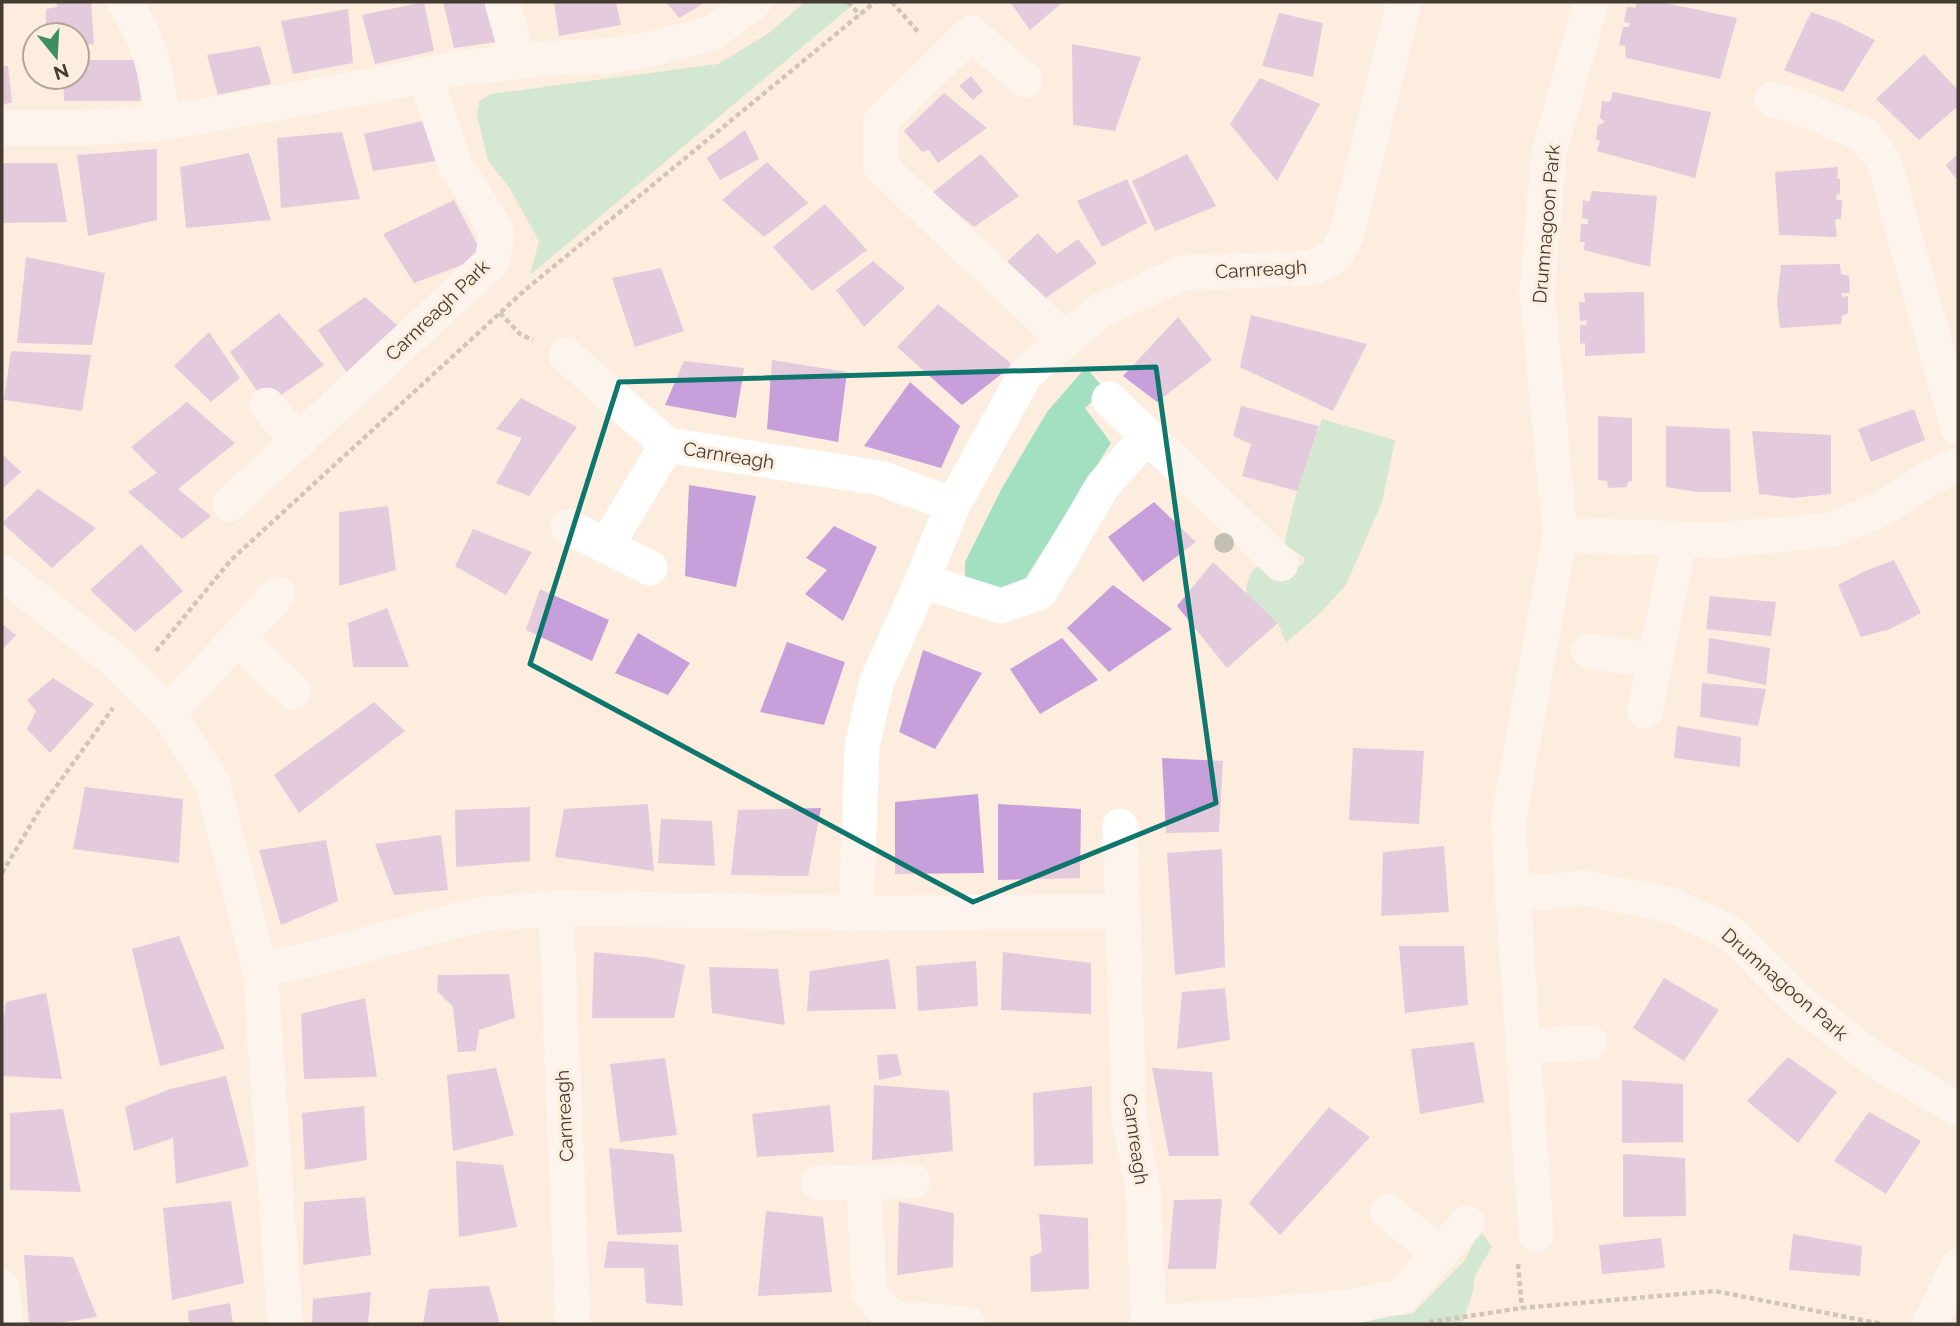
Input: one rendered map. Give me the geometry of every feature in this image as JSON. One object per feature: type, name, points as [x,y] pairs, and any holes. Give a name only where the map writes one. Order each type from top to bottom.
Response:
[{"type":"street","points":[[124,2],[136,20],[154,63],[164,123]]},
{"type":"street","points":[[502,2],[519,61]]},
{"type":"street","points":[[2,128],[80,128],[164,123],[453,69],[519,61],[610,56],[675,45],[712,33],[754,2]]},
{"type":"street","name":"Carnreagh","points":[[856,913],[862,746],[877,681],[953,505],[1026,373],[1100,311],[1183,273],[1311,268],[1335,256],[1347,234],[1404,2]]},
{"type":"street","name":"Drumnagoon Park","points":[[1536,1235],[1508,824],[1560,535],[1537,292],[1549,153],[1591,2]]},
{"type":"street","points":[[1026,80],[971,33],[881,121],[881,167],[1065,340]]},
{"type":"street","name":"Carnreagh Park","points":[[230,504],[492,261],[496,234],[488,216],[456,167],[425,75]]},
{"type":"street","points":[[1772,99],[1809,111],[1866,136],[1884,162],[1958,428]]},
{"type":"street","name":"Carnreagh","points":[[566,355],[667,445],[880,478],[953,505]]},
{"type":"street","points":[[1109,399],[1280,564]]},
{"type":"street","points":[[267,405],[298,442]]},
{"type":"street","points":[[922,581],[1001,606],[1040,592],[1103,485],[1148,436]]},
{"type":"street","name":"Carnreagh","points":[[606,546],[667,445]]},
{"type":"street","points":[[1560,535],[1717,540],[1831,530],[1881,509],[1931,477],[1958,465]]},
{"type":"street","points":[[568,527],[650,568]]},
{"type":"street","points":[[1645,711],[1680,539]]},
{"type":"street","points":[[2,572],[116,662],[168,713],[212,782],[260,969],[285,1324]]},
{"type":"street","points":[[168,713],[278,594]]},
{"type":"street","points":[[238,639],[293,692]]},
{"type":"street","points":[[1589,651],[1655,661]]},
{"type":"street","name":"Carnreagh","points":[[1120,826],[1129,1119],[1143,1188],[1148,1324],[1350,1307],[1402,1296],[1467,1223]]},
{"type":"street","name":"Drumnagoon Park","points":[[1514,895],[1583,888],[1671,905],[1719,927],[1731,933],[1797,1000],[1879,1063],[1958,1109]]},
{"type":"street","points":[[260,969],[304,961],[476,915],[556,908],[856,913],[1122,912]]},
{"type":"street","name":"Carnreagh","points":[[556,908],[573,1324]]},
{"type":"street","points":[[1524,1046],[1590,1043]]},
{"type":"street","points":[[864,1181],[869,1293],[891,1318],[968,1324]]},
{"type":"street","points":[[817,1183],[913,1181]]},
{"type":"street","points":[[1388,1212],[1440,1254]]},
{"type":"street","points":[[1930,1324],[1958,1266]]},
{"type":"street","points":[[2,1287],[6,1324]]},
{"type":"path","points":[[848,2],[860,15]]},
{"type":"path","points":[[2,873],[43,806],[133,680],[231,560],[500,313],[662,175],[875,2]]},
{"type":"path","points":[[500,313],[520,334],[566,355]]},
{"type":"path","points":[[1419,1323],[1522,1308],[1715,1291],[1882,1324]]},
{"type":"highlighted area","points":[[1156,367],[1216,803],[973,902],[530,664],[619,382]]},
{"type":"green space","points":[[805,2],[856,2],[530,275],[539,241],[509,187],[488,161],[477,115],[479,102],[490,94],[718,64],[769,33]]},
{"type":"green space","points":[[1086,367],[1105,390],[1085,408],[1111,443],[1020,587],[996,595],[965,577],[965,562],[1002,488],[1047,412]]},
{"type":"green space","points":[[1322,419],[1395,440],[1382,502],[1346,585],[1286,643],[1278,623],[1246,593],[1251,574],[1260,566],[1293,570],[1303,564],[1305,558],[1284,544],[1297,491]]},
{"type":"green space","points":[[1480,1230],[1492,1247],[1475,1275],[1473,1291],[1462,1324],[1312,1324],[1412,1314],[1465,1260]]},
{"type":"building","points":[[57,2],[91,2],[94,44],[91,44],[91,21],[46,21],[46,9],[57,7]]},
{"type":"building","points":[[424,2],[434,51],[375,64],[362,15]]},
{"type":"building","points":[[443,2],[488,2],[496,42],[454,48]]},
{"type":"building","points":[[554,2],[616,2],[621,25],[559,36]]},
{"type":"building","points":[[666,2],[706,2],[679,18]]},
{"type":"building","points":[[1010,2],[1063,2],[1030,30]]},
{"type":"building","points":[[1637,2],[1660,2],[1737,18],[1720,79],[1626,58],[1625,46],[1619,45],[1623,27],[1629,27],[1630,23],[1624,22],[1627,7],[1635,8]]},
{"type":"building","points":[[348,9],[353,63],[293,74],[281,21]]},
{"type":"building","points":[[1811,12],[1875,40],[1843,92],[1784,70]]},
{"type":"building","points":[[1279,13],[1323,23],[1313,77],[1262,66]]},
{"type":"building","points":[[1072,44],[1141,57],[1115,131],[1073,125]]},
{"type":"building","points":[[260,46],[271,84],[218,95],[207,55]]},
{"type":"building","points":[[1924,54],[1958,90],[1958,106],[1919,140],[1876,99]]},
{"type":"building","points":[[91,60],[137,60],[141,101],[64,101],[64,91],[91,91]]},
{"type":"building","points":[[2,66],[8,66],[12,103],[2,104]]},
{"type":"building","points":[[971,76],[983,91],[973,100],[959,86]]},
{"type":"building","points":[[1260,78],[1320,104],[1277,181],[1230,124]]},
{"type":"building","points":[[1613,92],[1711,112],[1695,178],[1597,151],[1600,140],[1596,140],[1598,125],[1605,122],[1600,118],[1602,101],[1610,102]]},
{"type":"building","points":[[944,93],[987,128],[938,163],[929,150],[922,152],[904,131]]},
{"type":"building","points":[[427,120],[436,161],[373,171],[364,134]]},
{"type":"building","points":[[745,130],[759,159],[720,180],[707,158]]},
{"type":"building","points":[[342,132],[360,199],[281,208],[277,138]]},
{"type":"building","points":[[157,149],[157,220],[88,236],[77,155]]},
{"type":"building","points":[[249,153],[271,220],[186,228],[180,167]]},
{"type":"building","points":[[981,154],[1019,196],[974,227],[932,193]]},
{"type":"building","points":[[1187,154],[1216,206],[1155,231],[1132,181]]},
{"type":"building","points":[[1958,154],[1958,182],[1946,165]]},
{"type":"building","points":[[767,162],[808,203],[764,237],[722,200]]},
{"type":"building","points":[[2,163],[57,163],[67,222],[2,223]]},
{"type":"building","points":[[1838,167],[1840,194],[1836,195],[1837,200],[1842,200],[1841,219],[1835,219],[1837,237],[1779,235],[1775,172]]},
{"type":"building","points":[[1127,179],[1147,223],[1102,247],[1077,201]]},
{"type":"building","points":[[1592,191],[1657,196],[1650,267],[1584,250],[1585,242],[1580,242],[1581,224],[1588,224],[1588,219],[1582,218],[1583,200],[1589,202]]},
{"type":"building","points":[[454,200],[484,257],[414,283],[383,234]]},
{"type":"building","points":[[825,204],[867,250],[812,291],[773,247]]},
{"type":"building","points":[[1038,233],[1057,254],[1078,239],[1097,263],[1041,301],[998,270]]},
{"type":"building","points":[[26,257],[105,273],[92,345],[17,343]]},
{"type":"building","points":[[873,261],[905,288],[864,327],[836,290]]},
{"type":"building","points":[[1840,264],[1841,274],[1849,276],[1850,293],[1841,293],[1842,297],[1848,296],[1848,313],[1842,316],[1841,324],[1780,328],[1777,302],[1781,265]]},
{"type":"building","points":[[661,268],[684,331],[635,347],[612,278]]},
{"type":"building","points":[[1644,292],[1645,353],[1585,356],[1585,343],[1580,344],[1580,325],[1586,325],[1587,320],[1580,321],[1579,302],[1585,302],[1584,293]]},
{"type":"building","points":[[365,297],[406,333],[347,373],[318,330]]},
{"type":"building","points":[[938,304],[1013,365],[962,405],[897,347]]},
{"type":"building","points":[[279,313],[324,365],[267,405],[230,352]]},
{"type":"building","points":[[1251,315],[1367,344],[1333,411],[1240,367]]},
{"type":"building","points":[[1178,317],[1212,360],[1157,402],[1123,376]]},
{"type":"building","points":[[209,332],[240,378],[211,402],[174,366]]},
{"type":"building","points":[[11,351],[91,355],[82,411],[4,400]]},
{"type":"building","points":[[772,360],[847,372],[838,442],[767,429]]},
{"type":"building","points":[[684,361],[744,368],[736,418],[665,405]]},
{"type":"building","points":[[910,382],[960,426],[941,468],[864,446]]},
{"type":"building","points":[[521,398],[577,427],[529,496],[496,483],[522,438],[496,429]]},
{"type":"building","points":[[187,402],[235,443],[178,489],[211,516],[182,539],[128,492],[157,473],[131,447]]},
{"type":"building","points":[[1241,406],[1319,426],[1297,491],[1242,476],[1251,444],[1233,436]]},
{"type":"building","points":[[1914,409],[1925,440],[1871,462],[1858,429]]},
{"type":"building","points":[[1598,416],[1632,418],[1632,481],[1628,482],[1627,487],[1608,488],[1607,481],[1598,480]]},
{"type":"building","points":[[1666,426],[1730,429],[1731,492],[1697,492],[1666,487]]},
{"type":"building","points":[[1752,431],[1831,435],[1831,494],[1793,498],[1759,494]]},
{"type":"building","points":[[2,454],[21,472],[2,489]]},
{"type":"building","points":[[689,485],[756,496],[736,587],[685,576]]},
{"type":"building","points":[[38,489],[96,528],[52,568],[2,523]]},
{"type":"building","points":[[1154,502],[1196,542],[1143,582],[1108,537]]},
{"type":"building","points":[[388,506],[396,570],[339,586],[339,512]]},
{"type":"building","points":[[834,526],[877,547],[843,621],[805,594],[827,570],[806,558]]},
{"type":"building","points":[[473,529],[532,552],[506,595],[455,566]]},
{"type":"building","points":[[141,544],[183,591],[135,632],[90,590]]},
{"type":"building","points":[[1894,560],[1921,613],[1890,629],[1861,637],[1838,585]]},
{"type":"building","points":[[1213,562],[1278,623],[1227,668],[1177,606]]},
{"type":"building","points":[[1113,585],[1172,629],[1109,672],[1067,628]]},
{"type":"building","points":[[540,589],[609,620],[592,661],[526,630]]},
{"type":"building","points":[[1710,596],[1776,602],[1771,636],[1706,629]]},
{"type":"building","points":[[387,608],[409,667],[353,667],[348,623]]},
{"type":"building","points":[[2,624],[16,635],[2,650]]},
{"type":"building","points":[[638,633],[690,663],[668,695],[615,673]]},
{"type":"building","points":[[1062,638],[1098,680],[1040,714],[1010,669]]},
{"type":"building","points":[[1709,638],[1770,648],[1766,685],[1707,673]]},
{"type":"building","points":[[787,642],[845,662],[824,725],[760,712]]},
{"type":"building","points":[[923,650],[982,673],[935,749],[899,732]]},
{"type":"building","points":[[53,678],[94,704],[50,753],[27,729],[36,711],[27,700]]},
{"type":"building","points":[[1702,683],[1766,689],[1758,726],[1700,717]]},
{"type":"building","points":[[374,702],[405,731],[299,813],[274,775]]},
{"type":"building","points":[[1677,726],[1741,737],[1740,767],[1674,758]]},
{"type":"building","points":[[1353,748],[1424,751],[1419,824],[1349,820]]},
{"type":"building","points":[[1162,758],[1223,761],[1219,832],[1166,833]]},
{"type":"building","points":[[85,787],[183,799],[179,863],[73,849]]},
{"type":"building","points":[[978,794],[984,873],[895,874],[895,802]]},
{"type":"building","points":[[648,804],[654,871],[555,857],[564,809]]},
{"type":"building","points":[[998,804],[1081,809],[1080,878],[998,880]]},
{"type":"building","points":[[530,807],[530,861],[456,867],[455,810]]},
{"type":"building","points":[[821,808],[808,876],[731,875],[738,810]]},
{"type":"building","points":[[661,819],[712,821],[715,866],[658,863]]},
{"type":"building","points":[[441,835],[448,890],[394,895],[375,844]]},
{"type":"building","points":[[326,840],[338,901],[281,925],[259,850]]},
{"type":"building","points":[[1444,846],[1449,912],[1381,916],[1383,852]]},
{"type":"building","points":[[1222,849],[1225,967],[1175,975],[1167,853]]},
{"type":"building","points":[[179,936],[225,1049],[160,1066],[132,949]]},
{"type":"building","points":[[1399,946],[1464,946],[1468,1005],[1405,1013]]},
{"type":"building","points":[[594,952],[653,958],[685,965],[674,1018],[592,1018]]},
{"type":"building","points":[[1003,952],[1091,963],[1091,1014],[1001,1010]]},
{"type":"building","points":[[889,959],[896,1009],[807,1011],[810,971]]},
{"type":"building","points":[[976,961],[978,1006],[918,1011],[916,966]]},
{"type":"building","points":[[709,967],[778,969],[785,1025],[712,1013]]},
{"type":"building","points":[[509,974],[515,1018],[479,1030],[476,1051],[458,1052],[453,1007],[437,991],[438,975]]},
{"type":"building","points":[[1664,978],[1719,1010],[1684,1061],[1633,1028]]},
{"type":"building","points":[[1225,988],[1230,1040],[1177,1049],[1182,992]]},
{"type":"building","points":[[46,993],[62,1079],[2,1076],[2,1033],[6,1002]]},
{"type":"building","points":[[365,998],[377,1077],[304,1079],[301,1014]]},
{"type":"building","points":[[1474,1042],[1484,1102],[1420,1114],[1411,1049]]},
{"type":"building","points":[[897,1054],[902,1075],[879,1080],[877,1055]]},
{"type":"building","points":[[1788,1057],[1837,1092],[1798,1143],[1747,1101]]},
{"type":"building","points":[[665,1058],[677,1135],[620,1142],[610,1064]]},
{"type":"building","points":[[496,1068],[514,1135],[453,1151],[447,1075]]},
{"type":"building","points":[[1152,1068],[1212,1072],[1219,1156],[1169,1156]]},
{"type":"building","points":[[226,1076],[249,1166],[176,1184],[173,1138],[134,1151],[125,1107],[170,1089]]},
{"type":"building","points":[[1622,1080],[1683,1084],[1683,1142],[1622,1143]]},
{"type":"building","points":[[874,1085],[949,1091],[953,1151],[872,1160]]},
{"type":"building","points":[[1092,1086],[1093,1164],[1034,1166],[1033,1093]]},
{"type":"building","points":[[830,1105],[834,1152],[757,1157],[752,1114]]},
{"type":"building","points":[[364,1106],[367,1160],[305,1170],[302,1113]]},
{"type":"building","points":[[1329,1107],[1370,1137],[1280,1235],[1249,1203]]},
{"type":"building","points":[[63,1109],[81,1192],[10,1190],[10,1113]]},
{"type":"building","points":[[1869,1112],[1921,1141],[1886,1194],[1834,1161]]},
{"type":"building","points":[[609,1148],[674,1154],[682,1232],[617,1235]]},
{"type":"building","points":[[1623,1154],[1685,1158],[1686,1216],[1623,1217]]},
{"type":"building","points":[[456,1161],[503,1165],[517,1227],[459,1237]]},
{"type":"building","points":[[365,1197],[371,1255],[303,1265],[304,1202]]},
{"type":"building","points":[[1222,1199],[1216,1269],[1168,1269],[1174,1200]]},
{"type":"building","points":[[231,1201],[244,1283],[172,1300],[163,1208]]},
{"type":"building","points":[[899,1202],[954,1213],[953,1267],[897,1275]]},
{"type":"building","points":[[766,1211],[823,1217],[832,1292],[758,1296]]},
{"type":"building","points":[[1039,1214],[1088,1218],[1089,1289],[1031,1292],[1030,1257],[1042,1252]]},
{"type":"building","points":[[1793,1234],[1862,1246],[1860,1276],[1789,1270]]},
{"type":"building","points":[[1661,1238],[1665,1268],[1602,1274],[1599,1245]]},
{"type":"building","points":[[608,1241],[678,1245],[683,1306],[646,1303],[644,1268],[604,1268]]},
{"type":"building","points":[[24,1255],[73,1257],[97,1317],[51,1324],[29,1324]]},
{"type":"building","points":[[489,1286],[500,1324],[423,1324],[429,1289]]},
{"type":"building","points":[[371,1292],[368,1324],[312,1324],[313,1299]]},
{"type":"building","points":[[230,1303],[233,1324],[189,1324],[188,1311]]}]
